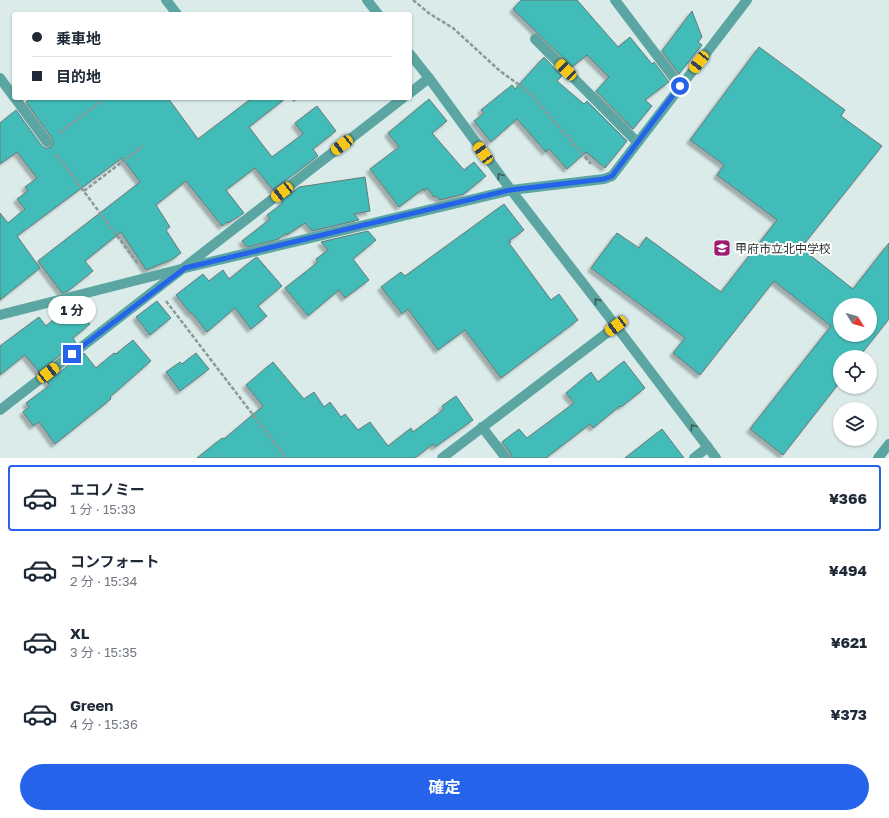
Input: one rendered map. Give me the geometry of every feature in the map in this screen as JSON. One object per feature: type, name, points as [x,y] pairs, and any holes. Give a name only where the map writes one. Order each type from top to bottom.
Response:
[{"type":"street","points":[[166,0],[175,12]]},
{"type":"street","points":[[367,0],[376,12]]},
{"type":"street","points":[[616,0],[680,86]]},
{"type":"street","points":[[0,315],[185,268],[510,190],[604,179],[612,176],[747,0]]},
{"type":"street","points":[[535,39],[637,142]]},
{"type":"street","points":[[412,57],[510,190],[716,458]]},
{"type":"street","points":[[0,78],[12,94]]},
{"type":"street","points":[[412,91],[429,78]]},
{"type":"street","points":[[16,100],[47,142]]},
{"type":"street","points":[[0,410],[400,100]]},
{"type":"street","points":[[442,458],[616,326]]},
{"type":"street","points":[[482,427],[506,458]]},
{"type":"street","points":[[878,458],[889,444]]},
{"type":"street","points":[[694,458],[708,447]]},
{"type":"path","points":[[413,0],[430,14],[453,28],[500,71],[529,92],[604,179]]},
{"type":"path","points":[[102,101],[47,142],[148,278]]},
{"type":"path","points":[[84,191],[143,146]]},
{"type":"path","points":[[157,289],[286,458]]},
{"type":"building","points":[[521,0],[577,0],[618,47],[630,37],[652,64],[654,62],[669,82],[645,100],[652,106],[633,129],[596,91],[609,77],[587,55],[572,67],[513,9]]},
{"type":"building","points":[[692,11],[702,37],[698,42],[702,45],[679,74],[662,51]]},
{"type":"building","points":[[759,47],[845,110],[841,116],[882,146],[801,248],[853,289],[889,243],[889,319],[877,334],[877,298],[833,298],[833,342],[871,342],[865,350],[833,350],[833,391],[783,455],[750,429],[831,326],[774,281],[700,375],[673,353],[685,338],[591,268],[617,233],[639,248],[646,237],[721,292],[777,220],[717,175],[724,165],[690,140]]},
{"type":"building","points":[[544,57],[562,76],[557,81],[584,104],[587,101],[627,141],[605,168],[586,152],[567,169],[549,149],[546,152],[517,119],[491,142],[474,121],[484,113],[481,110],[512,85],[515,89]]},
{"type":"building","points":[[429,99],[447,121],[432,133],[464,170],[474,162],[486,176],[464,194],[440,200],[436,196],[434,197],[427,188],[424,191],[423,189],[399,207],[370,169],[399,147],[388,133]]},
{"type":"building","points":[[29,100],[169,100],[198,139],[249,100],[283,100],[249,127],[272,157],[303,134],[295,123],[317,106],[336,131],[313,149],[318,156],[273,190],[255,168],[226,190],[244,213],[222,226],[186,181],[156,205],[170,227],[166,230],[181,253],[171,260],[146,270],[121,232],[85,261],[93,271],[68,291],[62,293],[38,261],[140,182],[122,158],[17,236],[40,268],[0,300],[0,213],[8,223],[25,209],[17,199],[28,191],[25,187],[37,178],[17,152],[0,164],[0,123],[16,110],[42,146],[48,148],[53,144],[52,138],[26,102]]},
{"type":"building","points":[[365,177],[370,211],[354,214],[359,220],[312,231],[305,223],[287,235],[286,233],[279,239],[247,247],[242,241],[270,219],[267,215],[283,203],[281,201],[299,187]]},
{"type":"building","points":[[504,204],[524,230],[509,241],[511,242],[509,243],[551,300],[559,294],[578,320],[501,378],[465,330],[438,350],[408,309],[402,314],[381,287],[401,272],[405,276]]},
{"type":"building","points":[[368,231],[376,240],[353,259],[369,280],[345,298],[339,290],[308,316],[285,288],[318,262],[316,259],[328,250],[321,242]]},
{"type":"building","points":[[257,257],[282,286],[258,306],[267,316],[251,329],[235,308],[207,332],[176,295],[203,274],[209,281],[223,270],[229,279]]},
{"type":"building","points":[[157,301],[171,318],[150,335],[136,317]]},
{"type":"building","points":[[73,303],[90,324],[73,338],[76,343],[39,372],[25,355],[0,375],[0,346],[39,317],[46,326]]},
{"type":"building","points":[[133,340],[151,361],[110,397],[111,399],[55,444],[39,422],[33,426],[23,412],[29,407],[26,403],[50,385],[47,382],[84,353],[96,368]]},
{"type":"building","points":[[196,353],[209,369],[180,391],[166,372],[180,362],[182,364]]},
{"type":"building","points":[[624,361],[645,388],[593,428],[590,424],[546,458],[512,458],[511,454],[502,442],[519,429],[527,438],[574,403],[566,393],[591,372],[598,382]]},
{"type":"building","points":[[273,362],[304,399],[314,392],[324,407],[330,402],[341,417],[345,414],[358,430],[370,422],[388,446],[411,428],[413,432],[444,409],[442,406],[456,396],[473,420],[435,447],[433,444],[415,458],[197,458],[222,438],[224,439],[263,406],[246,385]]},
{"type":"building","points":[[662,429],[684,458],[625,458]]},
{"type":"place","name":"甲府市立北中学校","points":[[722,248]]},
{"type":"route","points":[[72,354],[185,268],[510,190],[604,179],[612,176],[680,86]]}]
